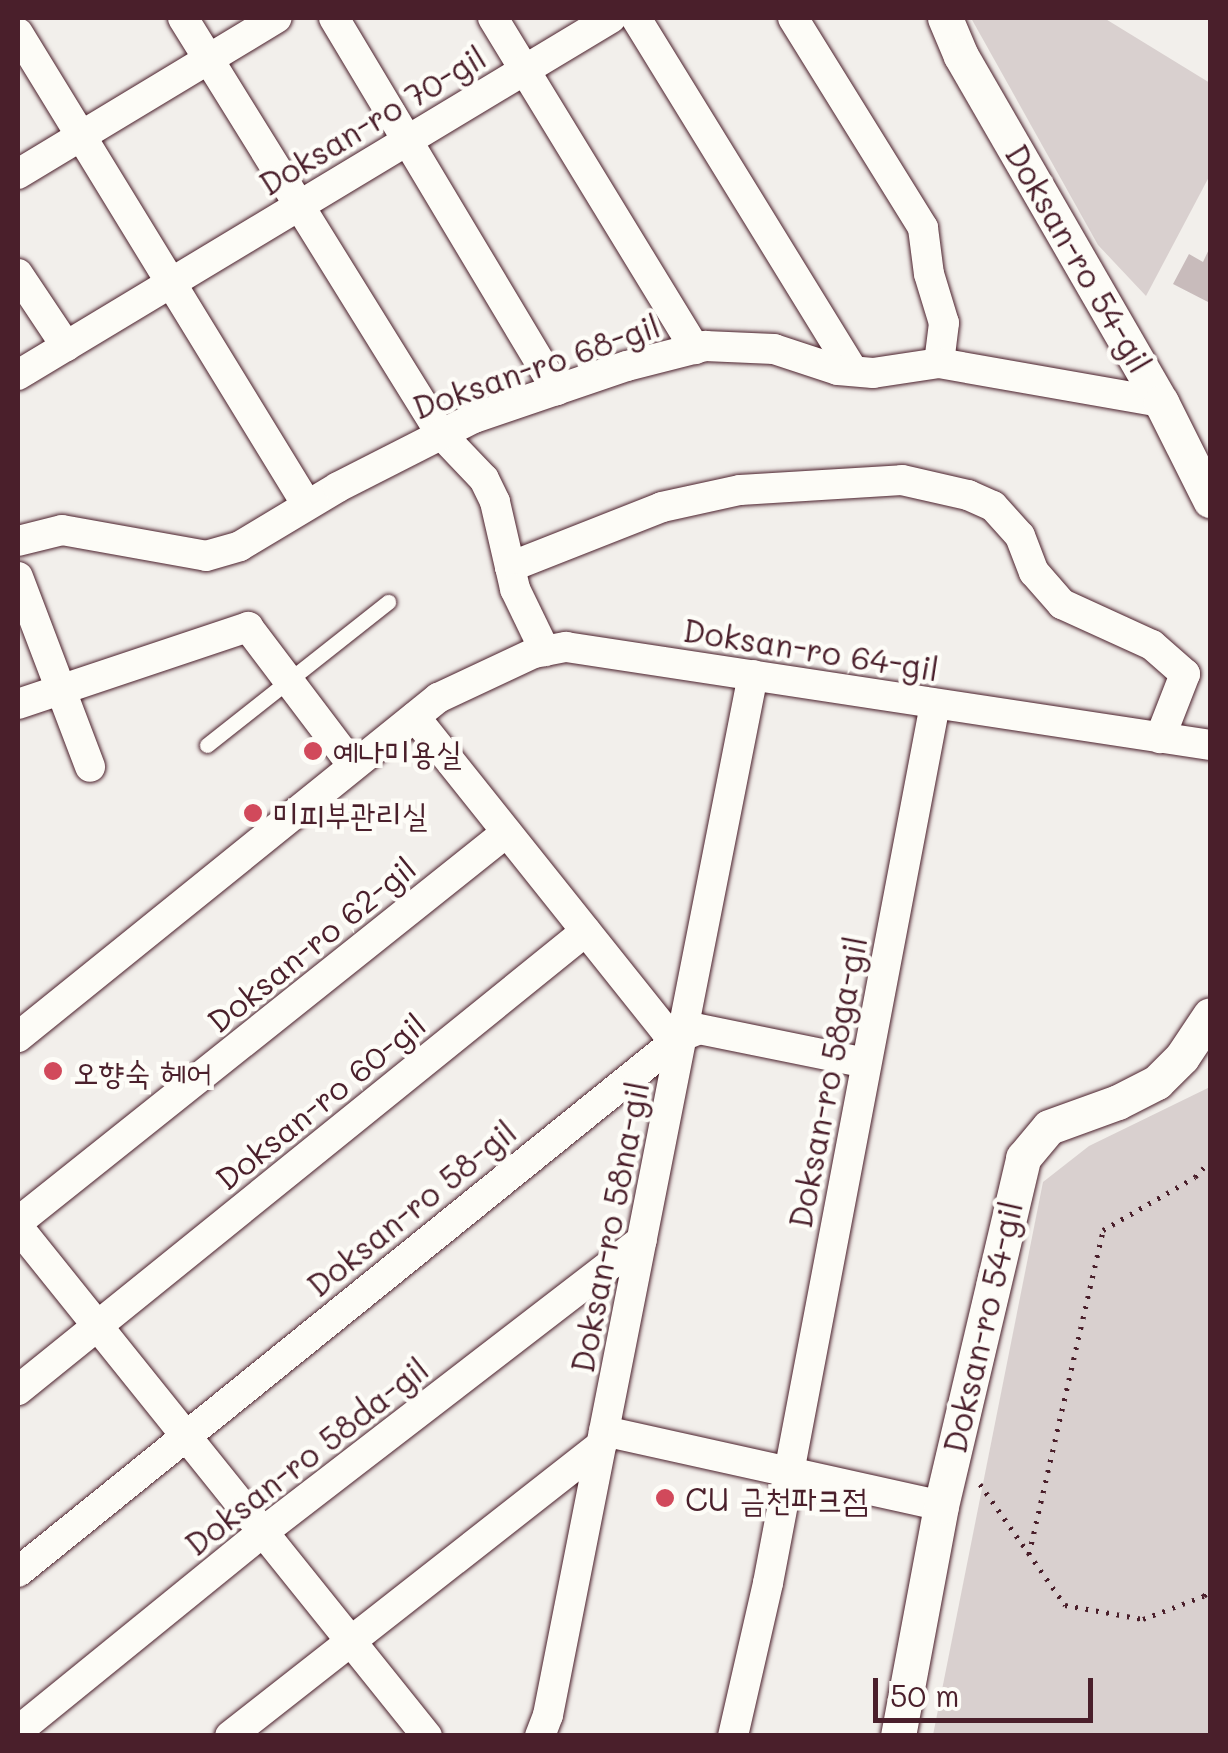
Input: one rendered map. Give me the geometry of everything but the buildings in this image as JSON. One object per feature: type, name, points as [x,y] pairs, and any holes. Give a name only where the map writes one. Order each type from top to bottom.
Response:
[{"type":"street","points":[[183,18],[441,434],[484,479],[495,502],[515,589],[546,650]]},
{"type":"street","points":[[18,174],[277,18]]},
{"type":"street","points":[[334,18],[557,390]]},
{"type":"street","points":[[493,18],[696,348]]},
{"type":"street","name":"Doksan-ro 70-gil","points":[[18,375],[611,18]]},
{"type":"street","points":[[636,18],[853,371]]},
{"type":"street","points":[[792,18],[922,228],[929,274],[944,323],[939,363]]},
{"type":"street","name":"Doksan-ro 54-gil","points":[[945,18],[961,56],[1161,402],[1210,500]]},
{"type":"street","points":[[18,33],[307,506]]},
{"type":"street","points":[[18,274],[66,346]]},
{"type":"street","name":"Doksan-ro 68-gil","points":[[18,541],[62,530],[206,556],[240,546],[441,434],[557,390],[696,348],[774,349],[874,373],[939,363],[1161,402]]},
{"type":"street","points":[[510,568],[662,507],[740,490],[902,480],[968,495],[994,506],[1020,536],[1034,572],[1062,604],[1152,645],[1186,674],[1160,738]]},
{"type":"street","points":[[18,577],[90,767]]},
{"type":"street","points":[[18,704],[248,626],[354,766]]},
{"type":"street","name":"Doksan-ro 64-gil","points":[[18,1037],[438,698],[546,650],[566,647],[1210,745]]},
{"type":"street","name":"Doksan-ro 58na-gil","points":[[540,1736],[548,1716],[753,674]]},
{"type":"street","name":"Doksan-ro 58ga-gil","points":[[733,1736],[789,1472],[936,704]]},
{"type":"street","points":[[415,716],[665,1030],[682,1036],[699,1029],[866,1063]]},
{"type":"street","name":"Doksan-ro 62-gil","points":[[98,1326],[18,1224],[507,832]]},
{"type":"street","name":"Doksan-ro 60-gil","points":[[18,1390],[586,930]]},
{"type":"street","name":"Doksan-ro 54-gil","points":[[898,1736],[941,1506],[1023,1158],[1049,1127],[1118,1102],[1157,1082],[1182,1057],[1210,1016]]},
{"type":"street","name":"Doksan-ro 58-gil","points":[[18,1572],[682,1036]]},
{"type":"street","name":"Doksan-ro 58da-gil","points":[[18,1731],[263,1532],[642,1240]]},
{"type":"street","points":[[98,1326],[427,1736]]},
{"type":"street","points":[[230,1736],[603,1438],[789,1472],[941,1506]]},
{"type":"lane","points":[[207,745],[388,602]]},
{"type":"path","points":[[1029,1554],[1102,1230],[1195,1177],[1210,1161]]},
{"type":"path","points":[[954,1448],[1065,1605],[1144,1619],[1210,1590]]},
{"type":"shaded area","points":[[971,18],[1104,18],[1210,83],[1210,175],[1146,296],[1098,245]]},
{"type":"shaded area","points":[[1210,1087],[1210,1735],[933,1735],[1043,1182],[1089,1146]]},
{"type":"place","name":"예나미용실","points":[[313,751]]},
{"type":"place","name":"미피부관리실","points":[[253,813]]},
{"type":"place","name":"오향숙 헤어","points":[[53,1071]]},
{"type":"place","name":"CU 금천파크점","points":[[665,1498]]}]
